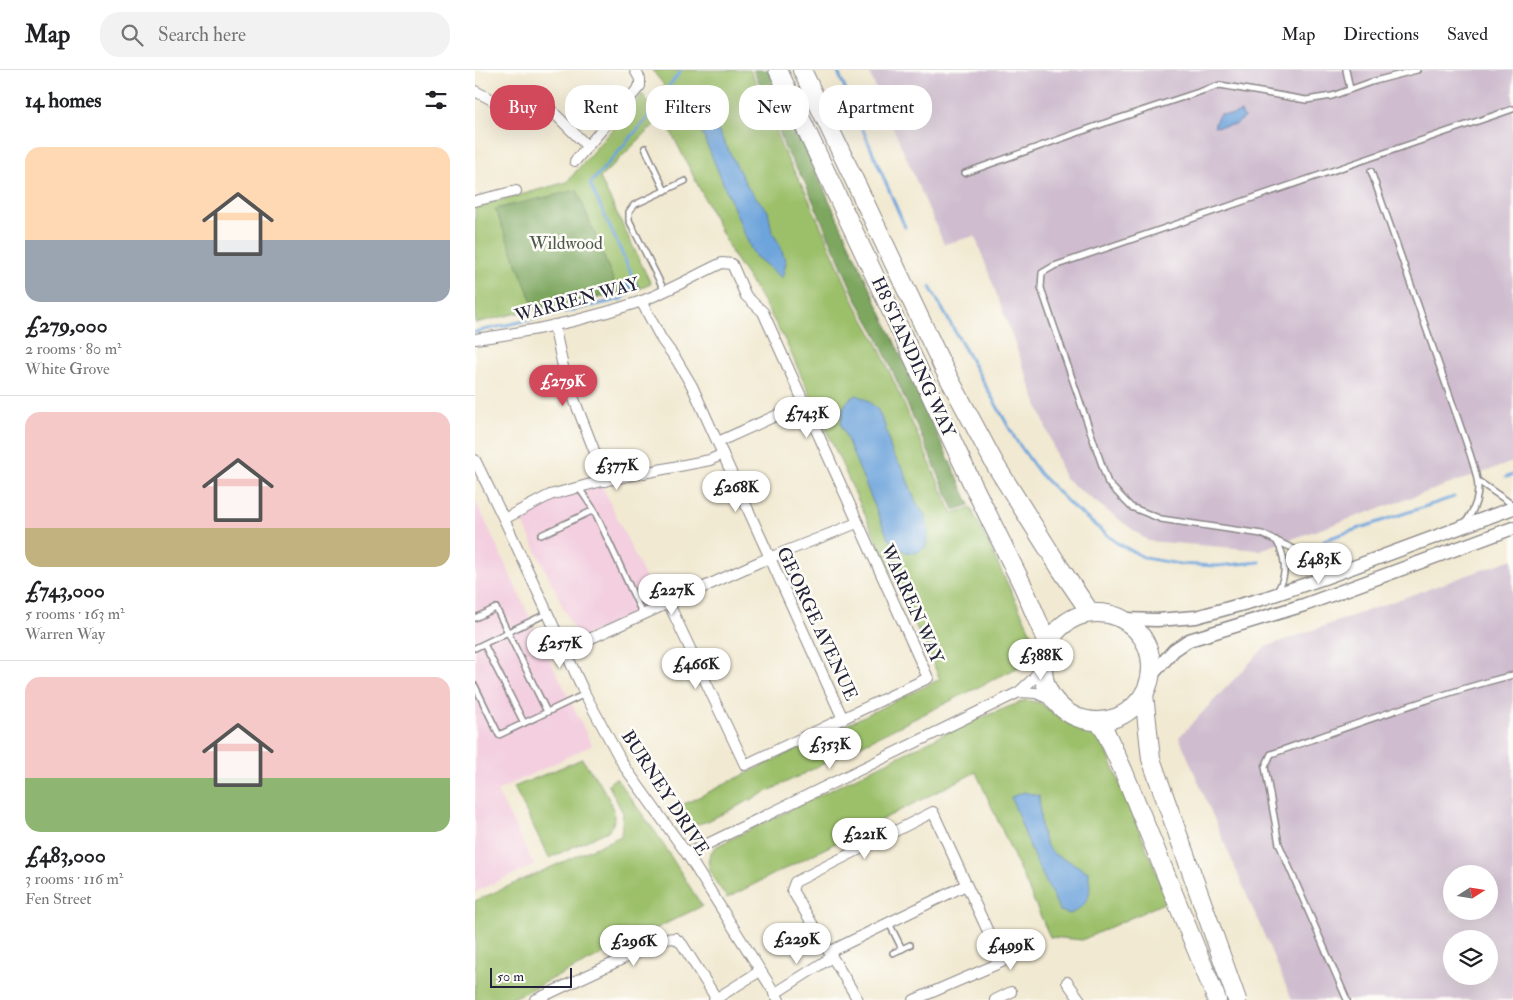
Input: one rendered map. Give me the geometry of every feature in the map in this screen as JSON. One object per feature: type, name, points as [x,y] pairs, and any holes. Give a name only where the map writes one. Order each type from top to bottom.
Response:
[{"type":"highway","name":"H8 STANDING WAY","points":[[778,70],[1022,584],[1047,645]]},
{"type":"highway","name":"H8 STANDING WAY","points":[[802,70],[944,369],[996,466],[1087,608]]},
{"type":"highway","points":[[1101,726],[1132,708],[1144,694],[1151,677],[1151,660],[1147,644],[1137,630],[1124,619],[1087,608],[1057,629],[1047,645],[1042,665],[1045,684],[1055,701],[1067,712],[1101,726],[1123,770],[1217,1000]]},
{"type":"highway","points":[[1144,694],[1151,759],[1237,1000]]},
{"type":"street","points":[[575,160],[640,86],[640,79],[635,70]]},
{"type":"street","points":[[475,90],[494,101],[533,92],[587,146]]},
{"type":"street","points":[[475,201],[516,191]]},
{"type":"street","name":"WARREN WAY","points":[[475,339],[517,333],[588,318],[641,301],[722,262],[732,264],[746,296],[763,312],[928,678],[745,765],[669,604]]},
{"type":"street","name":"GEORGE AVENUE","points":[[641,301],[662,340],[692,386],[843,719]]},
{"type":"street","points":[[554,325],[565,376],[605,481]]},
{"type":"street","points":[[718,442],[804,403]]},
{"type":"street","points":[[504,518],[550,495],[605,481],[710,460],[723,454]]},
{"type":"street","name":"BURNEY DRIVE","points":[[475,460],[504,518],[585,694],[624,766],[687,854],[777,997]]},
{"type":"street","points":[[1124,619],[1196,618],[1324,578],[1513,506]]},
{"type":"street","points":[[565,650],[769,558],[857,523]]},
{"type":"street","points":[[1151,677],[1174,650],[1189,640],[1304,605],[1513,528]]},
{"type":"street","points":[[687,854],[1019,692],[1033,680],[1042,665]]},
{"type":"street","points":[[1019,692],[1036,693],[1055,701]]},
{"type":"street","points":[[858,1000],[792,890],[795,882],[933,812],[1002,962],[914,1000]]},
{"type":"street","points":[[777,997],[831,955],[889,923],[966,885]]},
{"type":"street","points":[[535,1000],[665,939],[675,938],[682,944],[718,999],[760,971]]},
{"type":"street","points":[[1067,982],[1080,1000]]},
{"type":"street","points":[[995,1000],[1011,992]]},
{"type":"lane","points":[[1346,70],[1350,89]]},
{"type":"lane","points":[[965,173],[1108,122],[1220,85],[1306,100],[1332,96],[1417,70]]},
{"type":"lane","points":[[1324,578],[1307,564],[1296,550],[1263,534],[1161,519],[1131,507],[1108,483],[1041,288],[1042,273],[1054,266],[1513,109]]},
{"type":"lane","points":[[645,148],[665,191]]},
{"type":"lane","points":[[1371,171],[1461,427],[1478,481],[1477,504],[1463,526]]},
{"type":"lane","points":[[664,290],[629,220],[629,212],[634,205],[685,181]]},
{"type":"lane","points":[[1478,481],[1513,506]]},
{"type":"lane","points":[[579,487],[594,510],[643,615]]},
{"type":"lane","points":[[541,535],[594,510]]},
{"type":"lane","points":[[1275,540],[1284,557],[1286,570],[1276,594]]},
{"type":"lane","points":[[475,618],[496,608],[547,712]]},
{"type":"lane","points":[[475,648],[548,614]]},
{"type":"lane","points":[[485,644],[524,723]]},
{"type":"lane","points":[[1347,1000],[1279,844],[1265,767],[1271,754],[1400,709],[1513,675]]},
{"type":"lane","points":[[475,686],[499,735],[585,694]]},
{"type":"lane","points":[[889,923],[902,949]]},
{"type":"lane","points":[[893,953],[910,946]]},
{"type":"shaded area","points":[[868,70],[1513,70],[1513,462],[1260,550],[1148,541],[1065,479],[975,236],[944,244],[894,130],[932,130],[932,85],[875,85]]},
{"type":"shaded area","points":[[602,486],[657,602],[578,639],[519,514],[553,497]]},
{"type":"shaded area","points":[[475,499],[592,745],[497,791],[534,865],[475,892]]},
{"type":"shaded area","points":[[1513,559],[1513,1000],[1292,1000],[1179,737],[1265,647]]},
{"type":"green space","points":[[652,70],[750,70],[757,85],[739,85],[739,130],[776,130],[781,147],[806,193],[855,304],[876,341],[952,513],[971,508],[1035,641],[1033,660],[708,821],[697,824],[686,821],[676,808],[940,679],[785,340],[760,296],[734,257],[670,130],[729,130],[729,85],[664,85]]},
{"type":"green space","points":[[753,70],[769,70],[776,85],[760,85]]},
{"type":"green space","name":"Wildwood","points":[[642,94],[646,99],[646,130],[649,130],[600,178],[651,284],[629,293],[535,309],[475,323],[475,207],[567,182],[611,130],[636,130],[636,101]]},
{"type":"green space","points":[[779,130],[797,130],[970,505],[954,510],[876,334],[857,301],[805,183],[784,147]]},
{"type":"green space","points":[[577,190],[619,294],[535,309],[495,209]]},
{"type":"green space","points":[[1026,700],[1040,703],[1068,723],[1098,730],[1168,901],[1082,940],[1050,937],[976,772],[727,898],[710,872],[709,859],[711,852],[717,846],[958,727]]},
{"type":"green space","points":[[582,759],[607,795],[614,815],[613,824],[608,831],[549,858],[514,787]]},
{"type":"green space","points":[[616,778],[656,833],[702,906],[509,1000],[475,1000],[475,901],[621,836],[623,813],[608,784]]},
{"type":"water","points":[[1241,112],[1244,118],[1235,125],[1214,127],[1220,114],[1232,115]]},
{"type":"water","points":[[701,130],[718,130],[748,188],[768,211],[772,232],[780,245],[786,263],[782,278],[755,256]]},
{"type":"water","points":[[633,277],[640,289],[629,293],[626,292],[622,287],[623,283]]},
{"type":"water","points":[[857,395],[867,400],[878,410],[885,426],[892,453],[903,469],[916,502],[926,517],[928,534],[926,547],[916,553],[905,552],[888,538],[841,425],[846,403]]},
{"type":"water","points":[[1024,792],[1039,796],[1041,826],[1048,848],[1057,856],[1088,872],[1090,886],[1088,898],[1082,906],[1070,914],[1060,911],[1033,855],[1011,797]]},
{"type":"waterway","points":[[837,70],[905,227]]},
{"type":"waterway","points":[[633,277],[590,184],[646,120],[652,108],[680,72]]},
{"type":"waterway","points":[[930,287],[1016,440],[1040,474],[1073,507],[1117,543],[1145,558],[1179,564],[1217,566],[1260,562]]},
{"type":"waterway","points":[[475,332],[622,299],[629,293]]},
{"type":"waterway","points":[[1506,477],[1513,475]]},
{"type":"waterway","points":[[1324,540],[1454,497]]}]
